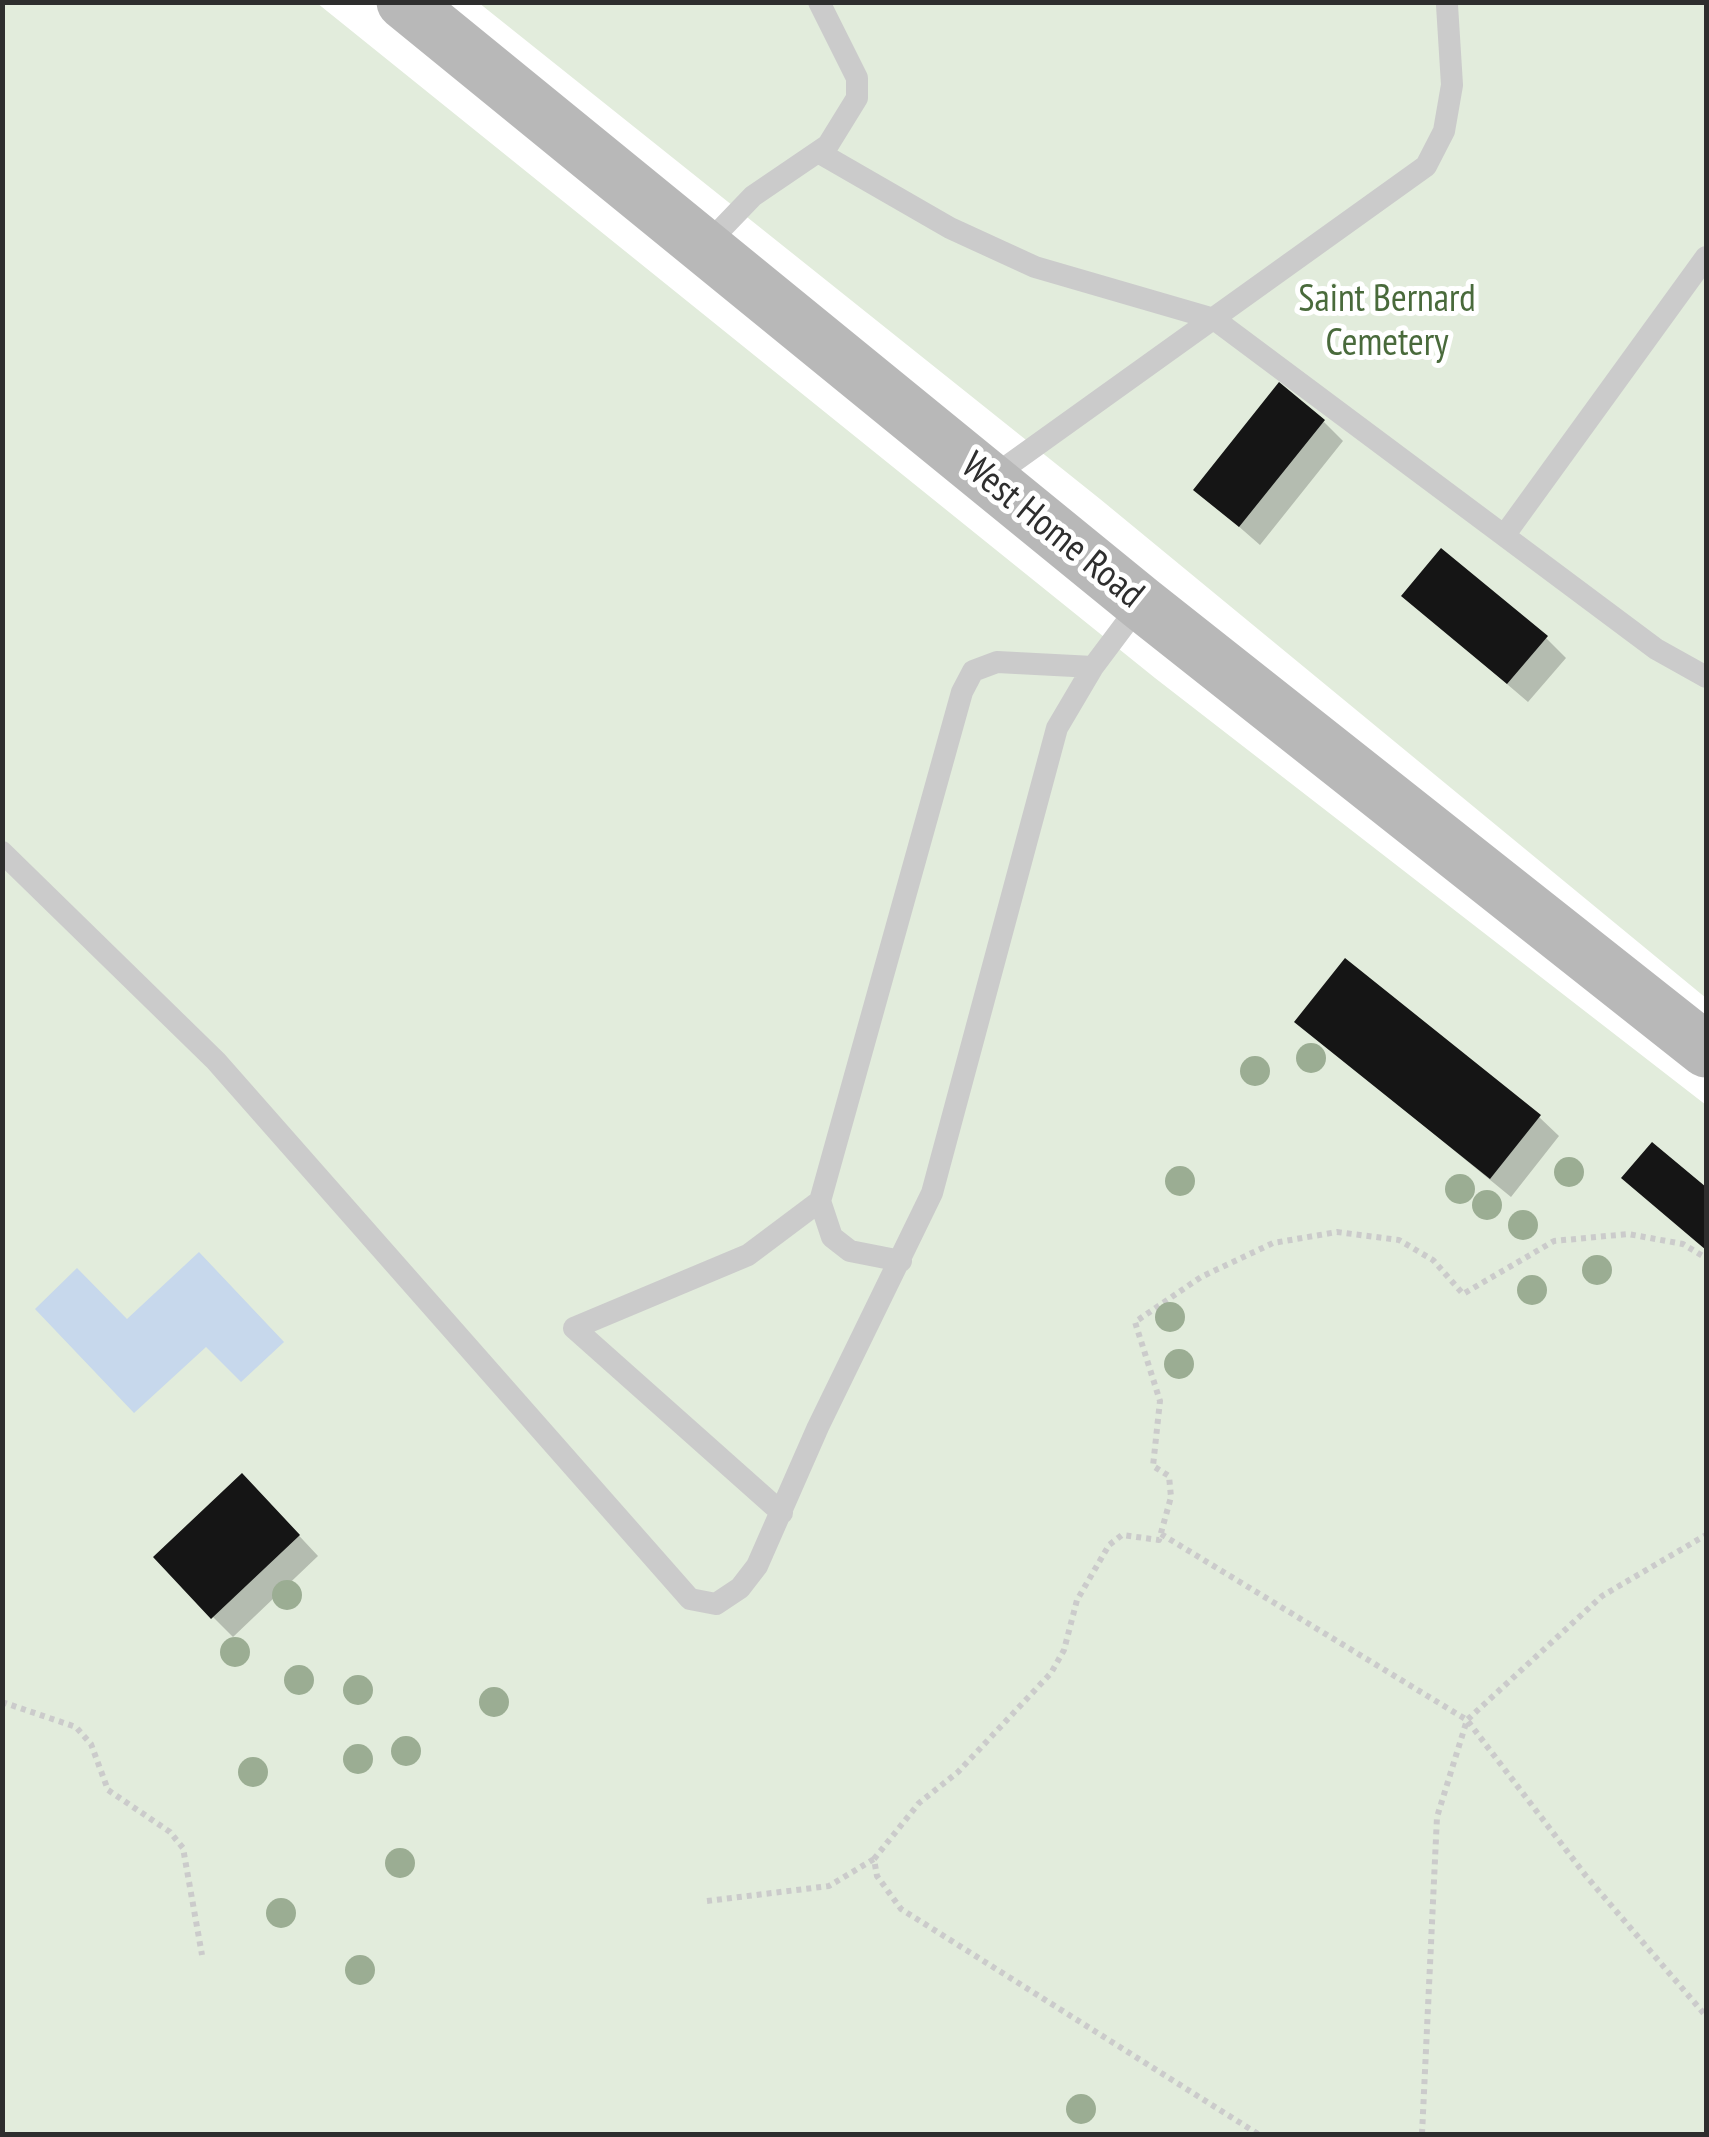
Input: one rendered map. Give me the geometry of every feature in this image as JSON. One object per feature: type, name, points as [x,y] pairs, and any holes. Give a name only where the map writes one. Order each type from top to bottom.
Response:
[{"type":"street","name":"West Home Road","points":[[404,2],[988,480],[1706,1050]]},
{"type":"lane","points":[[704,247],[753,196],[818,152],[838,131],[857,98],[857,78],[819,2]]},
{"type":"lane","points":[[988,480],[1426,166],[1444,131],[1452,85],[1447,3]]},
{"type":"lane","points":[[818,152],[933,219],[1035,268],[1214,319],[1506,532],[1656,648],[1706,677]]},
{"type":"lane","points":[[1506,532],[1706,257]]},
{"type":"lane","points":[[2,852],[216,1062],[690,1599],[716,1604],[740,1588],[757,1566],[818,1427],[932,1193],[1056,728],[1093,667],[1141,603]]},
{"type":"lane","points":[[900,1260],[850,1251],[832,1237],[820,1201],[962,692],[973,670],[997,662],[1093,667]]},
{"type":"lane","points":[[782,1512],[574,1328],[748,1255],[820,1201]]},
{"type":"path","points":[[707,1901],[829,1886],[874,1860],[919,1802],[958,1772],[1051,1673],[1064,1650],[1077,1600],[1109,1545],[1122,1535],[1159,1540],[1172,1497],[1169,1476],[1153,1466],[1160,1402],[1134,1322],[1201,1277],[1273,1243],[1337,1232],[1399,1240],[1434,1260],[1463,1294],[1554,1241],[1628,1234],[1682,1244],[1706,1258]]},
{"type":"path","points":[[1160,1534],[1467,1720],[1586,1876],[1706,2016]]},
{"type":"path","points":[[1422,2134],[1437,1817],[1467,1720],[1602,1596],[1706,1535]]},
{"type":"path","points":[[2,1702],[76,1727],[91,1744],[108,1790],[170,1832],[183,1848],[202,1955]]},
{"type":"path","points":[[874,1860],[877,1876],[901,1910],[1258,2134]]},
{"type":"green space","points":[[3,3],[317,3],[1155,678],[1706,1105],[1706,2134],[3,2134]]},
{"type":"green space","name":"Saint Bernard Cemetery","points":[[479,3],[1706,3],[1706,998],[1100,499]]},
{"type":"water","points":[[199,1252],[284,1342],[241,1382],[206,1347],[134,1413],[35,1309],[77,1268],[127,1319]]},
{"type":"building","points":[[1279,382],[1325,420],[1239,527],[1193,490]]},
{"type":"building","points":[[1441,548],[1548,636],[1507,684],[1401,596]]},
{"type":"building","points":[[1345,958],[1541,1115],[1490,1179],[1294,1022]]},
{"type":"building","points":[[1652,1142],[1706,1187],[1706,1250],[1621,1178]]},
{"type":"building","points":[[242,1473],[300,1535],[211,1619],[153,1557]]}]
